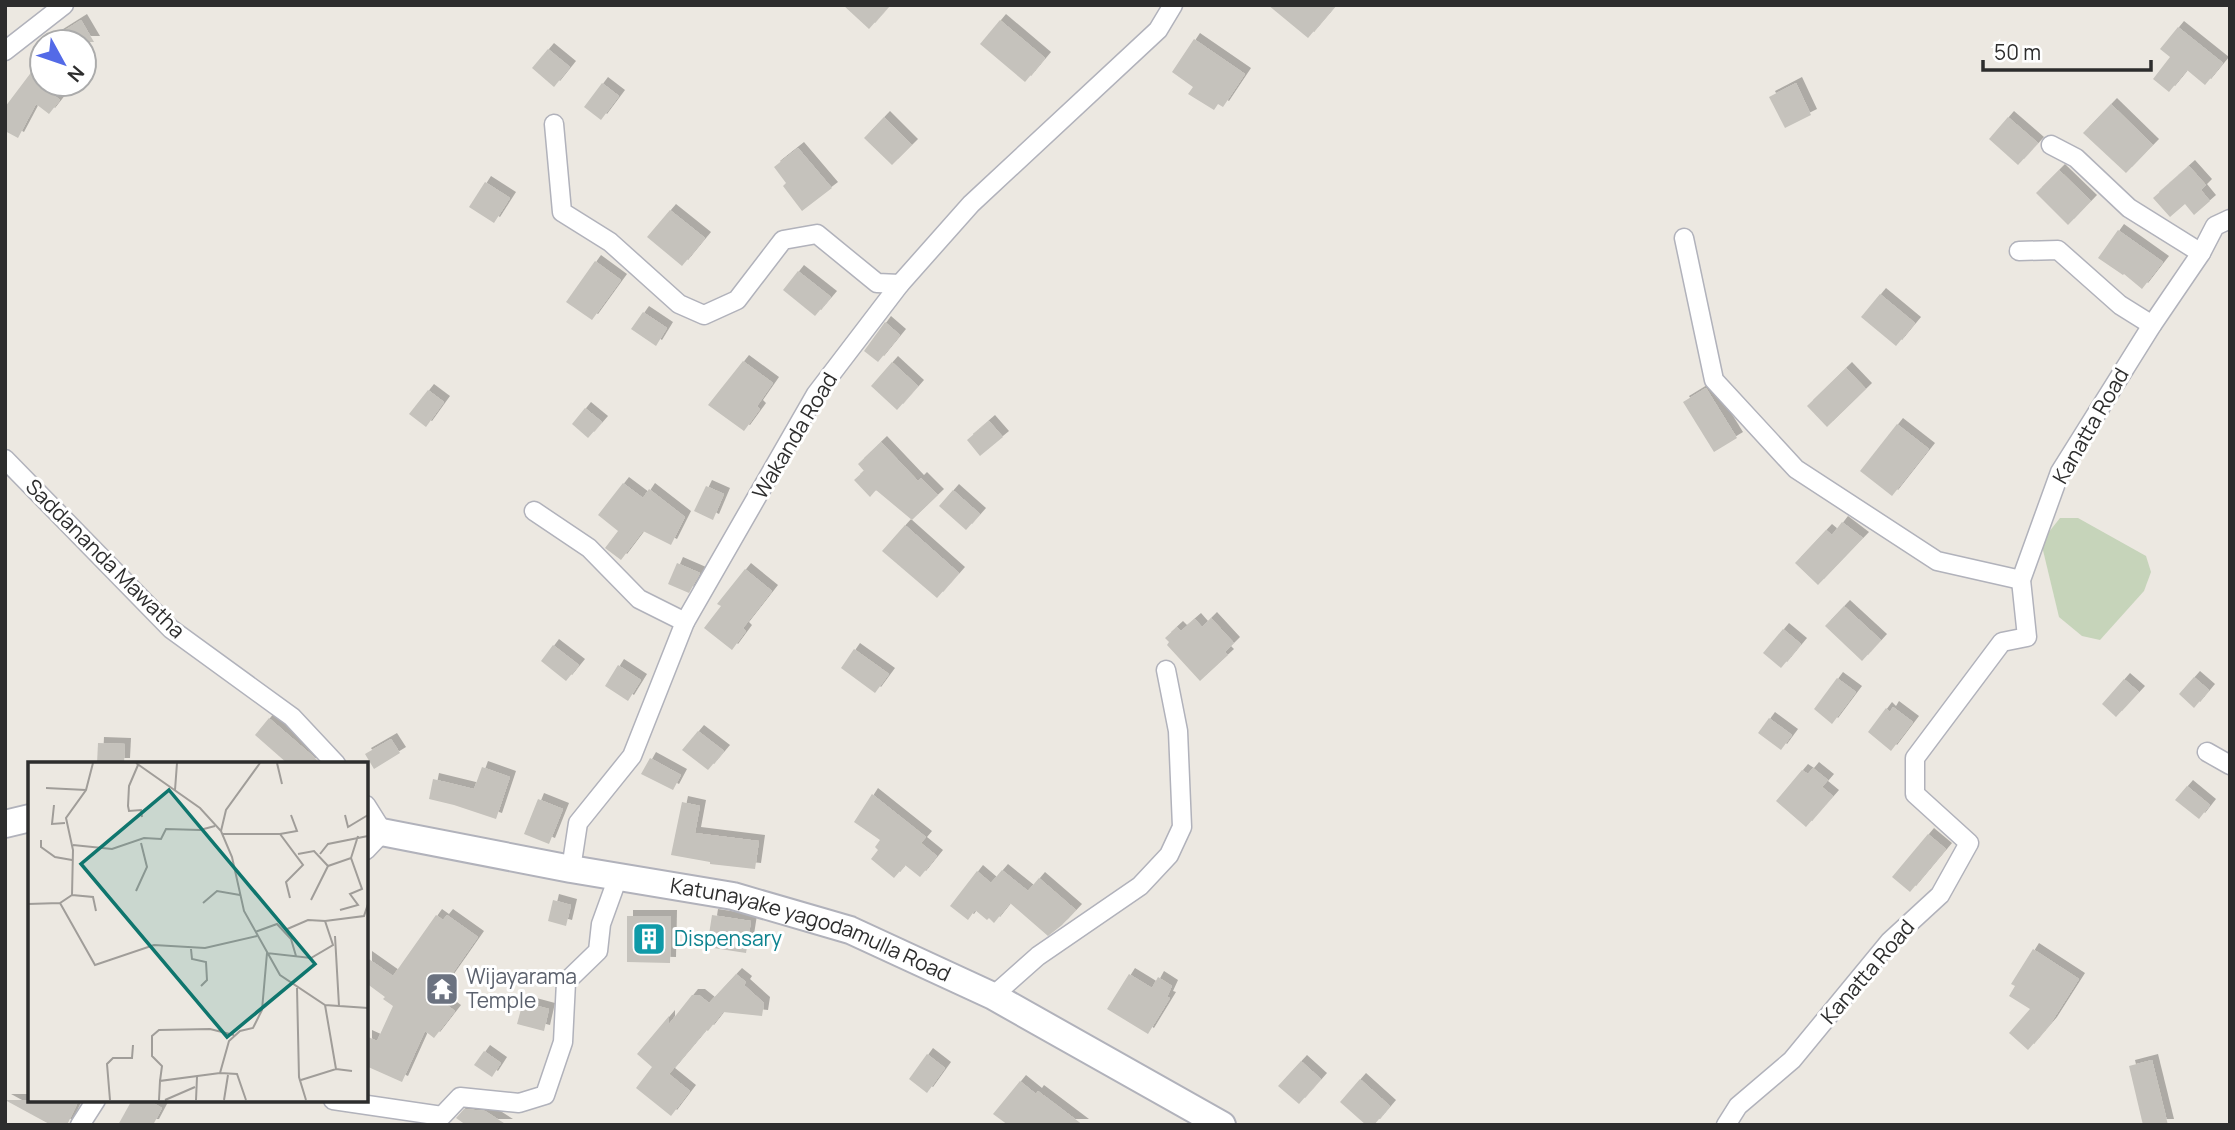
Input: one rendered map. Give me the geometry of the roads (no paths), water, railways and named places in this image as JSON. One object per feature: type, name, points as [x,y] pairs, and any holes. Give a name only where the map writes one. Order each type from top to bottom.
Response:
[{"type":"main road","points":[[5,824],[28,818]]},
{"type":"main road","name":"Katunayake yagodamulla Road","points":[[371,837],[733,896],[850,930],[993,996],[1217,1124]]},
{"type":"street","points":[[5,51],[64,5]]},
{"type":"street","name":"Wakanda Road","points":[[570,869],[578,823],[632,756],[685,622],[816,394],[900,284],[971,204],[1158,30],[1172,5]]},
{"type":"street","points":[[554,124],[562,212],[610,242],[680,304],[704,315],[737,300],[783,240],[817,234],[877,283],[900,284]]},
{"type":"street","points":[[2051,145],[2076,158],[2129,208],[2201,253]]},
{"type":"street","name":"Kanatta Road","points":[[1726,1125],[1738,1106],[1793,1060],[1890,941],[1940,895],[1962,860],[1969,843],[1915,794],[1915,758],[2002,642],[2027,637],[2021,580],[2060,472],[2152,325],[2201,253],[2215,226],[2230,219]]},
{"type":"street","points":[[1684,238],[1714,380],[1796,469],[1937,561],[2021,580]]},
{"type":"street","points":[[2019,251],[2058,250],[2120,305],[2152,325]]},
{"type":"street","name":"Saddananda Mawatha","points":[[5,459],[171,629],[292,718],[334,762]]},
{"type":"street","points":[[534,511],[589,548],[639,599],[685,622]]},
{"type":"street","points":[[993,996],[1038,956],[1140,886],[1169,855],[1182,827],[1178,731],[1166,670]]},
{"type":"street","points":[[2207,751],[2230,765]]},
{"type":"street","points":[[368,818],[371,837]]},
{"type":"street","points":[[346,1102],[443,1117],[460,1097],[519,1103],[545,1095],[564,1042],[566,982],[598,951],[601,924],[618,877]]},
{"type":"street","points":[[80,1125],[95,1102]]},
{"type":"place","name":"Dispensary","points":[[649,939]]},
{"type":"place","name":"Wijayarama Temple","points":[[442,989]]}]
